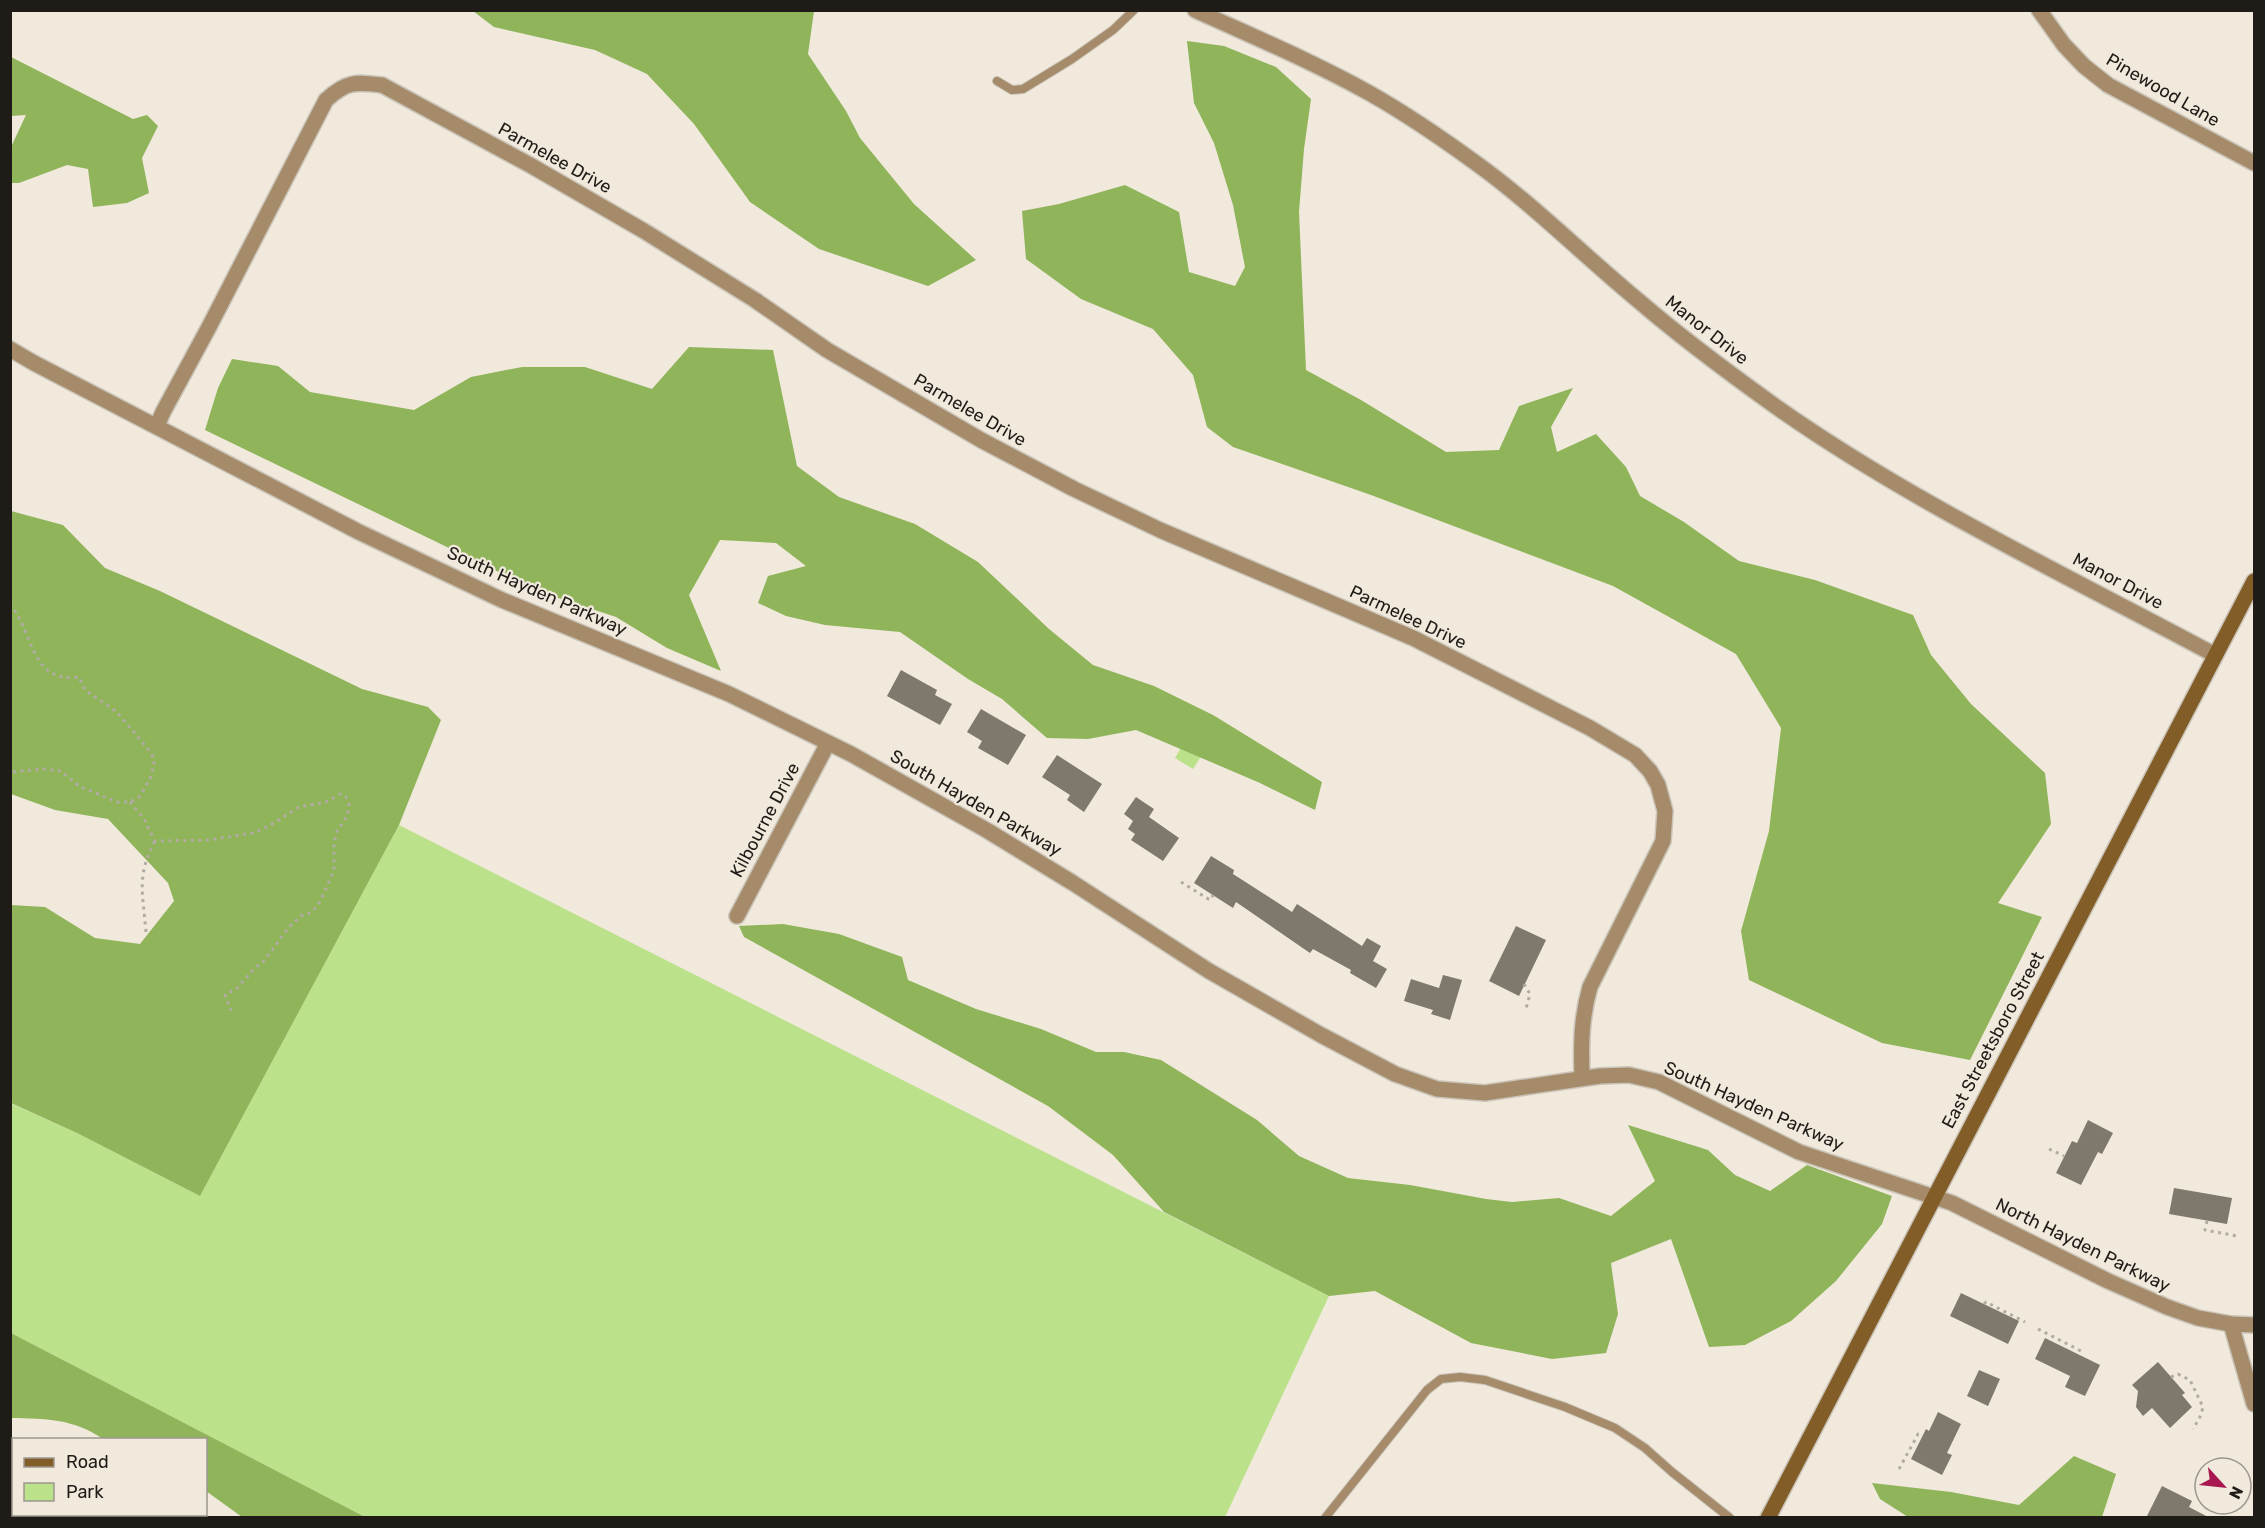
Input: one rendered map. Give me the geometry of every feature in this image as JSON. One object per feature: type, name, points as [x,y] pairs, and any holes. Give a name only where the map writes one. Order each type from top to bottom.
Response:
[{"type":"main road","name":"East Streetsboro Street","points":[[1768,1518],[2254,581]]},
{"type":"street","name":"Manor Drive","points":[[1195,10],[1292,54],[1370,94],[1418,123],[1543,215],[1631,295],[1703,353],[1778,407],[1875,470],[1950,514],[2215,655]]},
{"type":"street","name":"Pinewood Lane","points":[[2039,10],[2064,45],[2084,66],[2108,85],[2254,163]]},
{"type":"street","name":"Parmelee Drive","points":[[157,426],[326,100],[337,90],[357,82],[382,85],[530,165],[644,231],[755,300],[827,350],[981,440],[1074,489],[1160,530],[1413,638],[1590,728],[1635,755],[1650,771],[1658,784],[1665,811],[1664,841],[1590,987],[1583,1011],[1581,1029],[1582,1077]]},
{"type":"street","name":"South Hayden Parkway","points":[[10,349],[359,532],[502,600],[729,694],[828,743],[946,806],[1073,883],[1209,971],[1395,1074],[1437,1089],[1485,1093],[1582,1077],[1629,1075],[1659,1082],[1799,1152],[1854,1172],[1898,1183],[1934,1197]]},
{"type":"street","name":"Kilbourne Drive","points":[[737,916],[828,743]]},
{"type":"street","name":"North Hayden Parkway","points":[[1934,1197],[1952,1203],[2108,1281],[2167,1307],[2198,1318],[2231,1324],[2254,1325]]},
{"type":"street","points":[[2231,1324],[2254,1404]]},
{"type":"lane","points":[[997,81],[1012,90],[1023,89],[1113,30],[1134,10]]},
{"type":"lane","points":[[1325,1518],[1427,1390],[1441,1379],[1460,1377],[1485,1380],[1565,1407],[1615,1428],[1646,1448],[1730,1518]]},
{"type":"path","points":[[10,604],[21,619],[38,659],[47,671],[57,678],[79,677],[85,690],[117,712],[152,754],[154,764],[150,779],[139,797],[130,802],[117,802],[95,794],[79,786],[61,771],[28,769],[10,772]]},
{"type":"path","points":[[155,841],[208,840],[253,833],[299,807],[326,802],[340,794],[346,797],[349,804],[347,816],[336,833],[334,870],[321,900],[312,912],[301,916],[289,927],[266,960],[255,968],[237,988],[225,995],[231,1011]]},
{"type":"path","points":[[130,802],[144,819],[155,841]]},
{"type":"path","points":[[147,932],[141,878],[146,858],[155,841]]},
{"type":"path","points":[[1181,882],[1210,900],[1213,895]]},
{"type":"path","points":[[1524,984],[1530,994],[1526,1009]]},
{"type":"path","points":[[2049,1149],[2064,1156]]},
{"type":"path","points":[[2207,1221],[2205,1230],[2237,1236]]},
{"type":"path","points":[[1984,1304],[1986,1302],[2025,1322]]},
{"type":"path","points":[[2038,1329],[2081,1351],[2079,1355]]},
{"type":"path","points":[[2171,1377],[2178,1374],[2190,1380],[2203,1407],[2193,1429]]},
{"type":"path","points":[[1899,1469],[1918,1434],[1923,1434]]},
{"type":"green space","points":[[473,11],[814,11],[808,54],[846,111],[860,138],[914,204],[976,260],[928,286],[819,249],[750,202],[694,124],[647,74],[595,50],[494,27]]},
{"type":"green space","points":[[1187,41],[1224,46],[1276,67],[1311,99],[1299,212],[1306,370],[1361,400],[1446,452],[1499,450],[1519,406],[1573,388],[1551,427],[1557,452],[1596,434],[1626,467],[1640,496],[1684,522],[1739,561],[1815,580],[1913,615],[1931,655],[1971,704],[2045,773],[2051,824],[1998,903],[2042,917],[1970,1060],[1882,1043],[1749,980],[1741,931],[1769,831],[1781,728],[1736,654],[1613,586],[1371,495],[1233,447],[1207,427],[1193,375],[1153,329],[1081,299],[1026,259],[1022,211],[1059,204],[1125,185],[1179,212],[1189,272],[1235,286],[1245,267],[1233,205],[1214,143],[1194,103]]},
{"type":"green space","points":[[11,57],[133,119],[147,115],[158,126],[142,158],[149,193],[127,203],[93,207],[88,169],[67,165],[19,183],[11,183],[11,147],[26,115],[11,116]]},
{"type":"green space","points":[[689,347],[773,350],[797,466],[839,497],[915,524],[978,562],[1049,629],[1093,665],[1154,686],[1213,715],[1322,782],[1315,810],[1260,783],[1136,730],[1088,739],[1047,738],[1002,699],[968,679],[900,632],[825,625],[786,616],[758,603],[768,576],[806,566],[776,543],[720,540],[689,595],[721,671],[667,648],[616,617],[540,592],[205,430],[218,388],[232,359],[278,366],[310,392],[414,410],[471,377],[522,367],[585,367],[652,389]]},
{"type":"green space","points":[[11,511],[63,525],[105,568],[160,591],[362,689],[428,707],[441,720],[399,825],[200,1196],[77,1133],[11,1103],[11,905],[45,907],[95,938],[140,944],[174,901],[168,883],[108,819],[55,810],[11,794]]},
{"type":"green space","points":[[1186,739],[1205,750],[1193,769],[1175,758]]},
{"type":"green space","points":[[399,825],[1329,1296],[1225,1517],[365,1517],[11,1333],[10,1103],[77,1133],[200,1196]]},
{"type":"green space","points":[[783,924],[839,934],[902,957],[908,980],[976,1009],[1041,1029],[1096,1052],[1124,1052],[1161,1060],[1257,1120],[1299,1156],[1348,1178],[1410,1185],[1512,1202],[1559,1198],[1611,1216],[1655,1181],[1628,1125],[1708,1150],[1735,1175],[1770,1191],[1807,1165],[1892,1196],[1882,1224],[1836,1281],[1791,1321],[1745,1345],[1709,1347],[1671,1239],[1611,1263],[1618,1314],[1606,1353],[1552,1359],[1471,1343],[1375,1291],[1329,1296],[1164,1212],[1113,1155],[1048,1106],[744,937],[739,926]]},
{"type":"green space","points":[[10,1333],[365,1517],[242,1517],[207,1492],[207,1438],[101,1438],[69,1423],[11,1418]]},
{"type":"green space","points":[[2074,1456],[2116,1474],[2102,1517],[1908,1517],[1880,1499],[1872,1483],[1951,1492],[2019,1505]]},
{"type":"building","points":[[901,670],[937,690],[935,695],[952,704],[940,725],[887,696]]},
{"type":"building","points":[[981,709],[1026,735],[1008,765],[978,748],[982,741],[967,732]]},
{"type":"building","points":[[1057,755],[1102,784],[1084,812],[1067,800],[1070,795],[1042,777]]},
{"type":"building","points":[[1136,797],[1154,809],[1149,817],[1179,838],[1163,861],[1131,840],[1135,834],[1128,829],[1133,821],[1124,814]]},
{"type":"building","points":[[1211,856],[1234,870],[1233,874],[1292,912],[1297,904],[1362,946],[1367,938],[1381,946],[1373,961],[1387,969],[1376,988],[1350,973],[1351,970],[1313,949],[1310,953],[1236,902],[1233,908],[1194,883]]},
{"type":"building","points":[[1516,926],[1546,940],[1519,996],[1489,981]]},
{"type":"building","points":[[1443,975],[1462,980],[1450,1020],[1431,1014],[1433,1010],[1404,1001],[1411,979],[1439,988]]},
{"type":"building","points":[[2088,1120],[2113,1133],[2102,1154],[2098,1152],[2081,1185],[2056,1173],[2072,1141],[2077,1143]]},
{"type":"building","points":[[2174,1188],[2232,1198],[2227,1224],[2169,1214]]},
{"type":"building","points":[[1961,1293],[2019,1321],[2008,1344],[1950,1316]]},
{"type":"building","points":[[2045,1338],[2100,1365],[2085,1396],[2065,1387],[2070,1376],[2035,1359]]},
{"type":"building","points":[[2158,1362],[2185,1393],[2182,1395],[2192,1407],[2170,1428],[2152,1408],[2143,1416],[2136,1407],[2138,1391],[2132,1385]]},
{"type":"building","points":[[1979,1370],[2000,1379],[1988,1406],[1967,1396]]},
{"type":"building","points":[[1938,1412],[1961,1424],[1947,1453],[1952,1455],[1942,1475],[1911,1459],[1926,1429],[1929,1431]]},
{"type":"building","points":[[2162,1486],[2192,1501],[2189,1507],[2193,1509],[2193,1516],[2210,1518],[2146,1518]]}]
